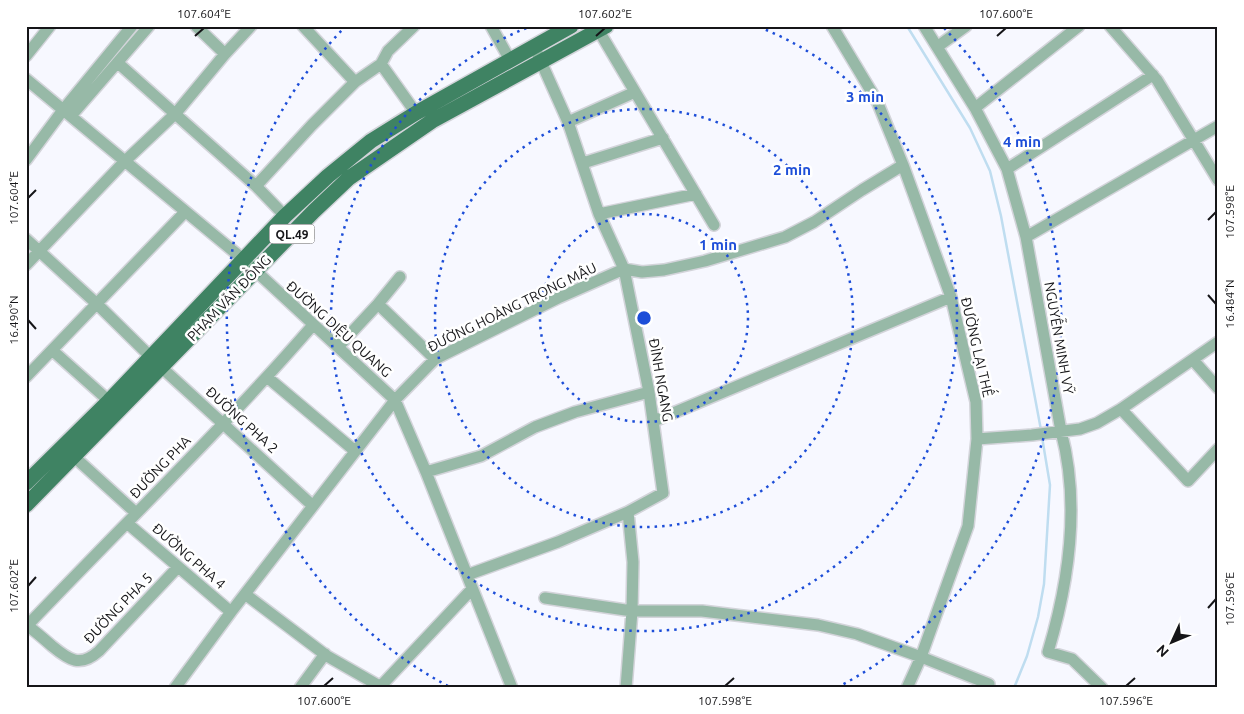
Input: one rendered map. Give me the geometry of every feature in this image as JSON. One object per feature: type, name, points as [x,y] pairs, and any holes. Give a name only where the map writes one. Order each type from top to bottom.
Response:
[{"type":"main road","name":"PHẠM VĂN ĐỒNG","points":[[26,505],[74,457],[244,260],[285,216],[328,176],[371,141],[416,113],[570,26]]},
{"type":"main road","name":"PHẠM VĂN ĐỒNG","points":[[26,483],[108,401],[155,362],[255,272],[314,211],[350,178],[432,121],[600,28]]},
{"type":"street","points":[[26,56],[50,26]]},
{"type":"street","points":[[67,113],[132,26]]},
{"type":"street","points":[[26,160],[67,113],[118,62],[150,26]]},
{"type":"street","points":[[196,26],[225,54]]},
{"type":"street","points":[[26,265],[124,162],[176,113],[251,26]]},
{"type":"street","points":[[303,26],[355,82]]},
{"type":"street","points":[[256,186],[355,82],[381,64],[388,51],[414,26]]},
{"type":"street","points":[[491,26],[510,60]]},
{"type":"street","name":"ĐƯỜNG LẠI THẾ","points":[[832,26],[877,101],[903,165],[951,298],[976,402],[977,439],[968,526],[921,657],[907,688]]},
{"type":"street","name":"NGUYỄN MINH VỸ","points":[[924,26],[975,108],[1008,169],[1026,237],[1056,432],[1067,455],[1070,526],[1065,588],[1048,652],[1072,659],[1102,688]]},
{"type":"street","points":[[937,47],[966,26]]},
{"type":"street","points":[[975,108],[1079,26]]},
{"type":"street","points":[[1110,26],[1153,75],[1218,180]]},
{"type":"street","points":[[600,28],[635,92],[714,225]]},
{"type":"street","name":"ĐÌNH NGANG","points":[[534,46],[568,122],[599,214],[624,269],[649,392],[663,493],[628,512]]},
{"type":"street","points":[[118,62],[256,186],[285,216]]},
{"type":"street","points":[[381,64],[416,113]]},
{"type":"street","points":[[1008,169],[1153,75]]},
{"type":"street","name":"ĐƯỜNG DIỆU QUANG","points":[[26,79],[244,260],[395,400],[426,472],[512,688]]},
{"type":"street","points":[[568,122],[635,92]]},
{"type":"street","points":[[1026,237],[1218,126]]},
{"type":"street","points":[[583,163],[663,138]]},
{"type":"street","name":"ĐƯỜNG HOÀNG TRỌNG MẬU","points":[[176,688],[231,612],[395,400],[435,359],[558,298],[624,269],[642,272],[664,270],[705,261],[786,237],[814,222],[903,165]]},
{"type":"street","points":[[599,214],[696,194]]},
{"type":"street","points":[[26,377],[185,212]]},
{"type":"street","name":"ĐƯỜNG PHA 2","points":[[26,239],[97,304],[155,362],[313,506]]},
{"type":"street","points":[[338,347],[400,277]]},
{"type":"street","points":[[654,421],[951,298]]},
{"type":"street","points":[[378,304],[435,359]]},
{"type":"street","name":"ĐƯỜNG PHA","points":[[27,626],[223,424],[313,325]]},
{"type":"street","points":[[977,439],[1080,429],[1097,423],[1121,409],[1218,342]]},
{"type":"street","points":[[52,350],[108,401]]},
{"type":"street","points":[[1193,360],[1218,388]]},
{"type":"street","points":[[267,377],[355,451]]},
{"type":"street","points":[[426,472],[481,456],[534,427],[576,412],[649,392]]},
{"type":"street","points":[[1121,409],[1188,481],[1218,449]]},
{"type":"street","points":[[62,446],[136,513]]},
{"type":"street","points":[[467,576],[558,542],[628,512],[633,562],[632,611],[626,688]]},
{"type":"street","name":"ĐƯỜNG PHA 4","points":[[127,523],[231,612]]},
{"type":"street","name":"ĐƯỜNG PHA 5","points":[[27,626],[67,658],[85,660],[100,651],[178,567]]},
{"type":"street","points":[[245,594],[325,654],[381,687],[472,589]]},
{"type":"street","points":[[545,598],[632,611],[702,611],[794,622],[857,634],[989,684]]},
{"type":"street","points":[[300,688],[325,654]]},
{"type":"waterway","points":[[907,26],[970,128],[990,171],[1001,216],[1041,430]]},
{"type":"waterway","points":[[1014,688],[1027,656],[1038,617],[1044,584],[1050,485],[1042,437]]}]
